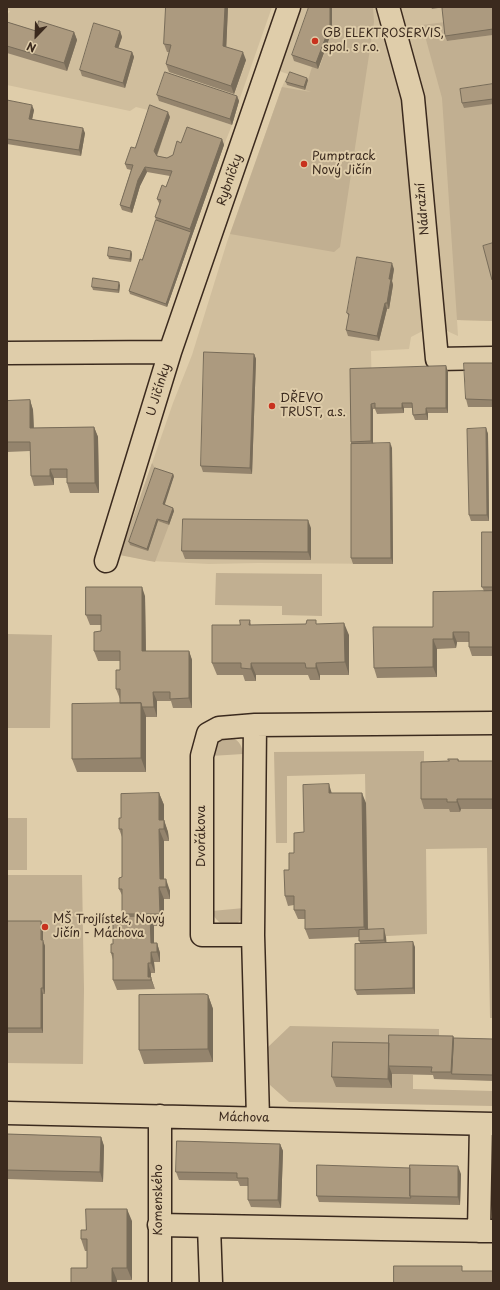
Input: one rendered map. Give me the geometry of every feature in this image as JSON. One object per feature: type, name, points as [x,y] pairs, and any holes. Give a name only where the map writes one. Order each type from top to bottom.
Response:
[{"type":"street","name":"Rybníčky","points":[[170,352],[289,7]]},
{"type":"street","name":"Nádražní","points":[[388,7],[413,98],[437,359],[493,358]]},
{"type":"street","name":"U Jičínky","points":[[7,352],[170,352],[106,561]]},
{"type":"street","name":"Dvořákova","points":[[253,935],[202,935],[202,756],[208,734],[219,728],[255,724],[493,723]]},
{"type":"street","points":[[255,724],[253,935],[258,1118]]},
{"type":"street","name":"Máchova","points":[[7,1113],[487,1124],[486,1231],[159,1225]]},
{"type":"street","name":"Komenského","points":[[160,1116],[160,1283]]},
{"type":"street","points":[[209,1226],[211,1283]]},
{"type":"shaded area","points":[[7,7],[272,7],[239,101],[159,101],[232,125],[224,145],[189,133],[175,161],[156,157],[170,117],[136,107],[130,111],[7,85],[7,15],[10,11],[7,10]]},
{"type":"shaded area","points":[[301,7],[493,7],[493,321],[457,320],[458,336],[434,325],[411,337],[409,349],[371,351],[373,445],[392,445],[393,564],[209,564],[151,561],[120,555],[173,403],[192,355],[227,242],[282,87],[288,74],[279,71]]},
{"type":"shaded area","name":"Pumptrack Nový Jičín","points":[[332,7],[373,7],[374,22],[340,247],[334,252],[230,234],[282,87],[311,92],[305,90],[312,67],[319,69],[332,31]]},
{"type":"shaded area","points":[[445,22],[448,41],[493,35],[493,321],[457,320],[442,98],[422,25]]},
{"type":"shaded area","points":[[152,463],[156,470],[147,551],[158,521],[169,525],[155,562],[120,555]]},
{"type":"shaded area","points":[[216,573],[322,574],[322,616],[282,615],[282,606],[215,605]]},
{"type":"shaded area","points":[[7,634],[52,635],[50,728],[7,728]]},
{"type":"shaded area","points":[[228,736],[239,742],[242,747],[243,754],[211,756],[217,740]]},
{"type":"shaded area","points":[[424,751],[424,809],[450,809],[460,812],[461,809],[493,809],[493,1018],[490,1018],[487,848],[426,849],[427,934],[368,937],[365,774],[287,776],[287,843],[276,843],[274,752]]},
{"type":"shaded area","points":[[7,818],[27,818],[27,870],[7,870]]},
{"type":"shaded area","name":"MŠ Trojlístek, Nový Jičín - Máchova","points":[[7,875],[82,875],[84,989],[83,1064],[7,1063]]},
{"type":"shaded area","points":[[244,908],[242,918],[238,923],[229,926],[220,923],[212,911]]},
{"type":"shaded area","points":[[290,1026],[439,1029],[439,1044],[392,1043],[391,1088],[392,1074],[413,1075],[413,1089],[493,1091],[493,1106],[289,1102],[270,1085],[267,1048]]},
{"type":"building","points":[[166,7],[225,7],[223,46],[243,52],[231,86],[166,64],[171,45],[164,44]]},
{"type":"building","name":"GB ELEKTROSERVIS, spol. s r.o.","points":[[309,7],[330,7],[330,26],[316,63],[292,55]]},
{"type":"building","points":[[493,7],[493,29],[445,36],[442,8]]},
{"type":"building","points":[[39,21],[74,32],[64,63],[7,46],[7,22],[36,31]]},
{"type":"building","points":[[94,23],[120,31],[115,47],[132,52],[123,83],[80,70]]},
{"type":"building","points":[[165,72],[237,96],[230,119],[157,95]]},
{"type":"building","points":[[290,72],[307,78],[304,87],[286,82]]},
{"type":"building","points":[[493,84],[493,99],[462,103],[460,89]]},
{"type":"building","points":[[7,100],[32,105],[29,119],[83,128],[79,150],[7,139]]},
{"type":"building","points":[[150,105],[168,112],[154,151],[157,156],[167,158],[173,155],[177,141],[181,143],[187,127],[222,139],[190,229],[155,217],[161,200],[157,199],[162,185],[166,187],[172,171],[145,167],[138,180],[130,208],[120,205],[133,165],[125,164],[131,147],[135,148]]},
{"type":"building","points":[[156,220],[191,232],[166,304],[129,291]]},
{"type":"building","points":[[493,243],[493,280],[492,280],[483,246]]},
{"type":"building","points":[[109,247],[131,251],[130,259],[108,256]]},
{"type":"building","points":[[357,257],[392,263],[387,303],[385,303],[377,336],[346,330],[349,314],[347,313]]},
{"type":"building","points":[[93,278],[119,282],[118,290],[92,287]]},
{"type":"building","points":[[204,352],[254,354],[250,468],[201,466]]},
{"type":"building","points":[[464,363],[493,363],[493,400],[466,399]]},
{"type":"building","points":[[446,366],[446,408],[426,408],[426,414],[413,415],[412,403],[402,403],[402,408],[375,408],[375,403],[371,404],[371,441],[351,442],[350,369]]},
{"type":"building","points":[[30,400],[30,428],[94,427],[95,483],[67,483],[67,469],[50,469],[50,476],[31,476],[30,442],[7,442],[7,401]]},
{"type":"building","points":[[486,428],[487,515],[469,515],[467,429]]},
{"type":"building","points":[[390,443],[391,558],[351,558],[351,444]]},
{"type":"building","points":[[155,468],[173,474],[163,504],[173,508],[168,522],[157,519],[147,549],[129,542]]},
{"type":"building","points":[[183,519],[308,520],[308,552],[182,551]]},
{"type":"building","points":[[482,532],[493,532],[493,587],[482,587]]},
{"type":"building","points":[[86,587],[142,587],[142,651],[189,651],[189,698],[170,699],[170,692],[153,692],[154,707],[142,707],[141,703],[120,703],[120,689],[116,689],[116,670],[120,670],[120,651],[94,651],[94,632],[101,631],[101,615],[86,615]]},
{"type":"building","points":[[493,591],[493,647],[469,647],[469,632],[453,632],[453,639],[433,639],[433,667],[374,668],[373,627],[433,627],[433,592]]},
{"type":"building","points":[[240,620],[250,620],[249,625],[306,624],[307,620],[316,620],[316,624],[344,623],[345,662],[316,663],[316,668],[306,668],[305,663],[251,663],[251,669],[241,668],[241,663],[212,663],[212,625],[240,625]]},
{"type":"building","points":[[141,703],[141,758],[72,759],[72,704]]},
{"type":"building","points":[[448,759],[458,759],[458,761],[493,761],[493,799],[457,799],[457,802],[447,802],[447,799],[421,799],[421,762],[449,761]]},
{"type":"building","points":[[329,784],[329,793],[362,793],[364,927],[305,929],[305,910],[294,910],[294,896],[285,896],[284,870],[289,870],[289,853],[294,853],[294,833],[304,832],[303,785]]},
{"type":"building","points":[[159,793],[159,820],[164,820],[164,829],[159,829],[160,879],[166,879],[166,887],[159,887],[160,914],[122,914],[122,889],[119,889],[119,878],[122,877],[122,829],[119,829],[119,818],[121,818],[121,794]]},
{"type":"building","points":[[150,916],[151,943],[157,943],[157,952],[151,952],[151,963],[148,963],[148,977],[151,977],[151,980],[113,980],[113,953],[111,953],[111,944],[113,944],[113,917]]},
{"type":"building","points":[[7,921],[41,921],[41,940],[43,940],[43,988],[41,988],[41,1028],[7,1028]]},
{"type":"building","points":[[384,929],[384,940],[359,941],[359,930]]},
{"type":"building","points":[[413,942],[413,988],[355,990],[355,944]]},
{"type":"building","points":[[139,995],[208,995],[208,1049],[139,1050]]},
{"type":"building","points":[[389,1035],[453,1036],[451,1072],[431,1072],[432,1067],[389,1066]]},
{"type":"building","points":[[454,1038],[493,1039],[493,1075],[452,1074]]},
{"type":"building","points":[[333,1042],[389,1043],[388,1079],[332,1077]]},
{"type":"building","points":[[7,1134],[101,1137],[100,1172],[7,1170]]},
{"type":"building","points":[[177,1141],[280,1144],[278,1200],[248,1200],[248,1178],[237,1178],[237,1173],[176,1172]]},
{"type":"building","points":[[317,1165],[410,1168],[411,1198],[317,1196]]},
{"type":"building","points":[[410,1165],[458,1166],[458,1197],[410,1196]]},
{"type":"building","points":[[86,1209],[127,1209],[127,1268],[112,1268],[112,1283],[71,1283],[71,1268],[87,1268],[87,1239],[81,1239],[81,1230],[86,1230]]},
{"type":"building","points":[[394,1266],[462,1266],[462,1271],[493,1271],[493,1283],[394,1283]]},
{"type":"place","name":"GB ELEKTROSERVIS, spol. s r.o.","points":[[315,41]]},
{"type":"place","name":"Pumptrack Nový Jičín","points":[[304,164]]},
{"type":"place","name":"DŘEVO TRUST, a.s.","points":[[272,406]]},
{"type":"place","name":"MŠ Trojlístek, Nový Jičín - Máchova","points":[[45,927]]}]
